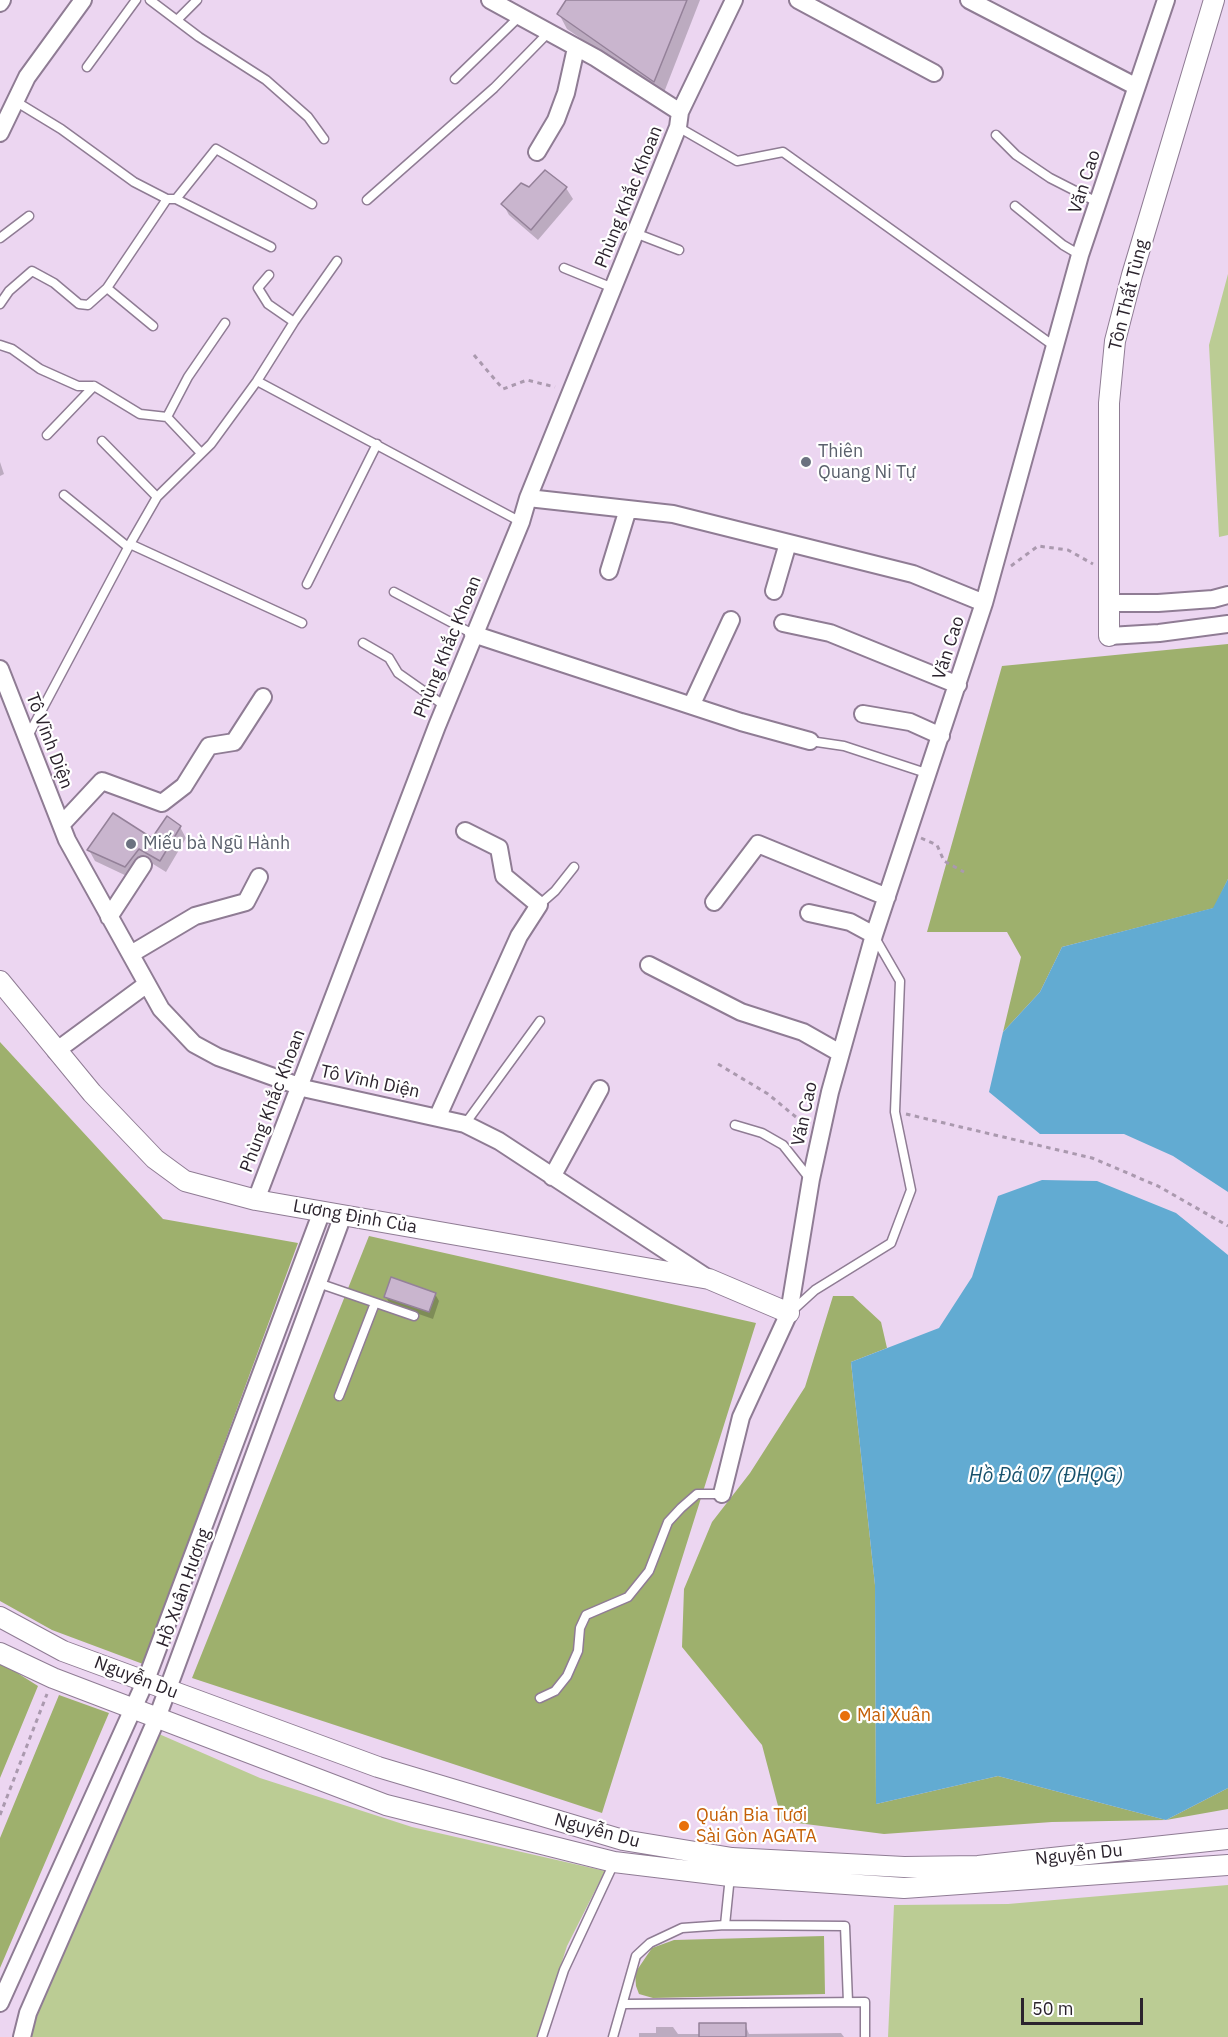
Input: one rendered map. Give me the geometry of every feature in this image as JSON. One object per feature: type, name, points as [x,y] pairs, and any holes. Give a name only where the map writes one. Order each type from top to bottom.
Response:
[{"type":"street","points":[[0,133],[27,77],[83,0]]},
{"type":"street","points":[[490,0],[576,48],[679,119]]},
{"type":"street","name":"Phùng Khắc Khoan","points":[[256,1200],[473,634],[521,522],[528,498],[679,119],[734,0]]},
{"type":"street","points":[[798,0],[934,74]]},
{"type":"street","points":[[969,0],[1135,86]]},
{"type":"street","name":"Văn Cao","points":[[722,1494],[741,1417],[789,1313],[820,1138],[840,1053],[874,935],[984,603],[1080,255],[1099,204],[1135,86],[1165,0]]},
{"type":"street","name":"Tôn Thất Tùng","points":[[1109,636],[1109,403],[1114,341],[1214,0]]},
{"type":"street","points":[[537,152],[556,120],[566,93],[576,48]]},
{"type":"street","points":[[528,498],[673,514],[913,574],[984,603]]},
{"type":"street","points":[[609,571],[628,509]]},
{"type":"street","points":[[774,591],[788,543]]},
{"type":"street","points":[[1109,603],[1169,602],[1228,595]]},
{"type":"street","points":[[692,704],[731,620]]},
{"type":"street","points":[[783,623],[830,633],[958,685]]},
{"type":"street","points":[[1109,636],[1159,633],[1228,624]]},
{"type":"street","points":[[473,634],[810,741]]},
{"type":"street","name":"Tô Vĩnh Diện","points":[[0,669],[61,825],[147,984],[166,1015],[194,1044],[218,1057],[299,1086],[465,1124],[499,1141],[709,1279]]},
{"type":"street","points":[[61,825],[102,781],[162,803],[184,786],[209,746],[234,742],[263,697]]},
{"type":"street","points":[[863,714],[910,722],[941,736]]},
{"type":"street","points":[[438,1116],[519,936],[539,905],[504,876],[499,848],[465,831]]},
{"type":"street","points":[[714,903],[758,844],[887,897]]},
{"type":"street","points":[[109,917],[142,865]]},
{"type":"street","points":[[131,954],[195,916],[241,905],[250,897],[259,877]]},
{"type":"street","points":[[809,913],[850,922],[874,935]]},
{"type":"street","points":[[649,965],[741,1012],[803,1032],[840,1053]]},
{"type":"street","name":"Lương Định Của","points":[[0,981],[56,1051],[154,1159],[185,1181],[256,1200],[709,1279],[789,1313]]},
{"type":"street","points":[[56,1051],[147,984]]},
{"type":"street","points":[[552,1177],[600,1089]]},
{"type":"street","name":"Hồ Xuân Hương","points":[[0,2003],[146,1680],[322,1212]]},
{"type":"street","name":"Hồ Xuân Hương","points":[[22,2037],[28,2013],[157,1718],[343,1215]]},
{"type":"street","name":"Nguyễn Du","points":[[0,1617],[63,1651],[378,1767],[623,1840],[732,1858],[904,1867],[978,1866],[1228,1839]]},
{"type":"street","points":[[53,1678],[63,1651]]},
{"type":"street","name":"Nguyễn Du","points":[[0,1653],[53,1678],[386,1804],[614,1862],[729,1876],[904,1888],[1228,1864]]},
{"type":"street","points":[[614,1862],[623,1840]]},
{"type":"lane","points":[[87,67],[136,0]]},
{"type":"lane","points":[[150,0],[266,80],[308,117],[324,139]]},
{"type":"lane","points":[[177,20],[197,0]]},
{"type":"lane","points":[[455,79],[520,16]]},
{"type":"lane","points":[[367,200],[494,88],[549,32]]},
{"type":"lane","points":[[15,101],[61,129],[134,182],[271,247]]},
{"type":"lane","points":[[679,119],[737,161],[783,152],[1054,346]]},
{"type":"lane","points":[[996,135],[1016,155],[1050,178],[1099,204]]},
{"type":"lane","points":[[0,304],[9,291],[32,270],[86,306],[107,288],[171,199],[216,149],[312,204]]},
{"type":"lane","points":[[1015,206],[1080,255]]},
{"type":"lane","points":[[0,238],[29,216]]},
{"type":"lane","points":[[635,233],[679,250]]},
{"type":"lane","points":[[28,737],[129,545],[157,497],[211,444],[257,381],[294,322],[337,261]]},
{"type":"lane","points":[[564,268],[613,288]]},
{"type":"lane","points":[[269,275],[258,288],[268,304],[294,322]]},
{"type":"lane","points":[[107,288],[153,326]]},
{"type":"lane","points":[[167,417],[200,356],[225,323]]},
{"type":"lane","points":[[0,345],[12,349],[40,369],[78,386],[94,386],[140,414],[167,417],[201,453]]},
{"type":"lane","points":[[257,381],[521,522]]},
{"type":"lane","points":[[47,435],[94,386]]},
{"type":"lane","points":[[102,441],[157,497]]},
{"type":"lane","points":[[307,584],[377,444]]},
{"type":"lane","points":[[64,495],[129,545],[302,623]]},
{"type":"lane","points":[[394,592],[473,634]]},
{"type":"lane","points":[[363,643],[389,658],[398,673],[445,706]]},
{"type":"lane","points":[[810,741],[844,746],[928,774]]},
{"type":"lane","points":[[539,905],[555,891],[574,867]]},
{"type":"lane","points":[[789,1313],[815,1290],[891,1244],[911,1190],[895,1112],[900,981],[874,935]]},
{"type":"lane","points":[[465,1124],[540,1021]]},
{"type":"lane","points":[[735,1125],[762,1133],[783,1145],[811,1179]]},
{"type":"lane","points":[[318,1283],[414,1316]]},
{"type":"lane","points":[[339,1396],[375,1303]]},
{"type":"lane","points":[[540,1698],[555,1691],[567,1676],[578,1651],[580,1628],[586,1615],[628,1597],[649,1571],[668,1522],[697,1494],[722,1494]]},
{"type":"lane","points":[[542,2037],[564,1970],[614,1862]]},
{"type":"lane","points":[[725,1924],[729,1876]]},
{"type":"lane","points":[[613,2037],[636,1956],[650,1943],[682,1928],[725,1924],[846,1926],[848,2002]]},
{"type":"lane","points":[[624,2004],[865,2002],[865,2037]]},
{"type":"path","points":[[474,355],[503,389],[526,380],[550,384],[570,396]]},
{"type":"path","points":[[990,580],[1038,546],[1068,550],[1098,567]]},
{"type":"path","points":[[909,833],[937,845],[944,861],[964,872]]},
{"type":"path","points":[[718,1064],[768,1094],[820,1138]]},
{"type":"path","points":[[895,1112],[1092,1158],[1158,1186],[1228,1226]]},
{"type":"path","points":[[0,1815],[53,1678]]},
{"type":"green space","points":[[1228,274],[1228,535],[1219,537],[1209,345]]},
{"type":"green space","points":[[1228,644],[1228,879],[1214,908],[1062,947],[1040,992],[1003,1032],[1021,957],[1007,932],[927,932],[1002,666]]},
{"type":"green space","points":[[0,1042],[163,1219],[298,1243],[143,1664],[52,1630],[0,1601]]},
{"type":"green space","points":[[369,1236],[756,1323],[602,1813],[192,1678]]},
{"type":"green space","points":[[833,1296],[853,1296],[881,1322],[887,1348],[851,1362],[875,1585],[876,1804],[998,1776],[1166,1820],[1052,1822],[884,1834],[782,1821],[762,1745],[682,1647],[684,1589],[712,1522],[750,1473],[805,1387]]},
{"type":"green space","points":[[0,1662],[38,1686],[0,1778]]},
{"type":"green space","points":[[59,1695],[109,1713],[0,1968],[0,1838]]},
{"type":"green space","points":[[159,1734],[260,1778],[412,1827],[605,1871],[567,1946],[538,2037],[21,2037],[145,1742]]},
{"type":"green space","points":[[1228,1788],[1228,1809],[1166,1820]]},
{"type":"green space","points":[[1228,1885],[1228,2037],[888,2037],[894,1905],[1008,1904]]},
{"type":"green space","points":[[824,1936],[825,1994],[653,1998],[639,1994],[636,1986],[635,1973],[652,1948],[674,1940]]},
{"type":"water","points":[[1228,879],[1228,1192],[1173,1156],[1124,1134],[1040,1134],[989,1092],[1003,1032],[1040,992],[1062,947],[1213,908]]},
{"type":"water","name":"Hồ Đá 07 (ĐHQG)","points":[[1042,1180],[1097,1181],[1176,1213],[1228,1255],[1228,1788],[1166,1820],[998,1776],[876,1804],[875,1585],[851,1362],[939,1328],[972,1277],[998,1196]]},
{"type":"building","points":[[566,0],[687,0],[654,82],[557,14]]},
{"type":"building","points":[[545,170],[567,187],[531,230],[501,204],[521,183],[529,187]]},
{"type":"building","name":"Miếu bà Ngũ Hành","points":[[113,813],[152,838],[167,816],[181,826],[160,861],[139,849],[125,867],[87,850]]},
{"type":"building","points":[[391,1277],[436,1293],[429,1312],[384,1297]]},
{"type":"building","points":[[699,2023],[746,2023],[746,2037],[699,2037]]},
{"type":"place","name":"Thiên Quang Ni Tự","points":[[806,462]]},
{"type":"place","name":"Miếu bà Ngũ Hành","points":[[131,844]]},
{"type":"place","name":"Mai Xuân","points":[[845,1716]]},
{"type":"place","name":"Quán Bia Tươi Sài Gòn AGATA","points":[[684,1826]]}]
